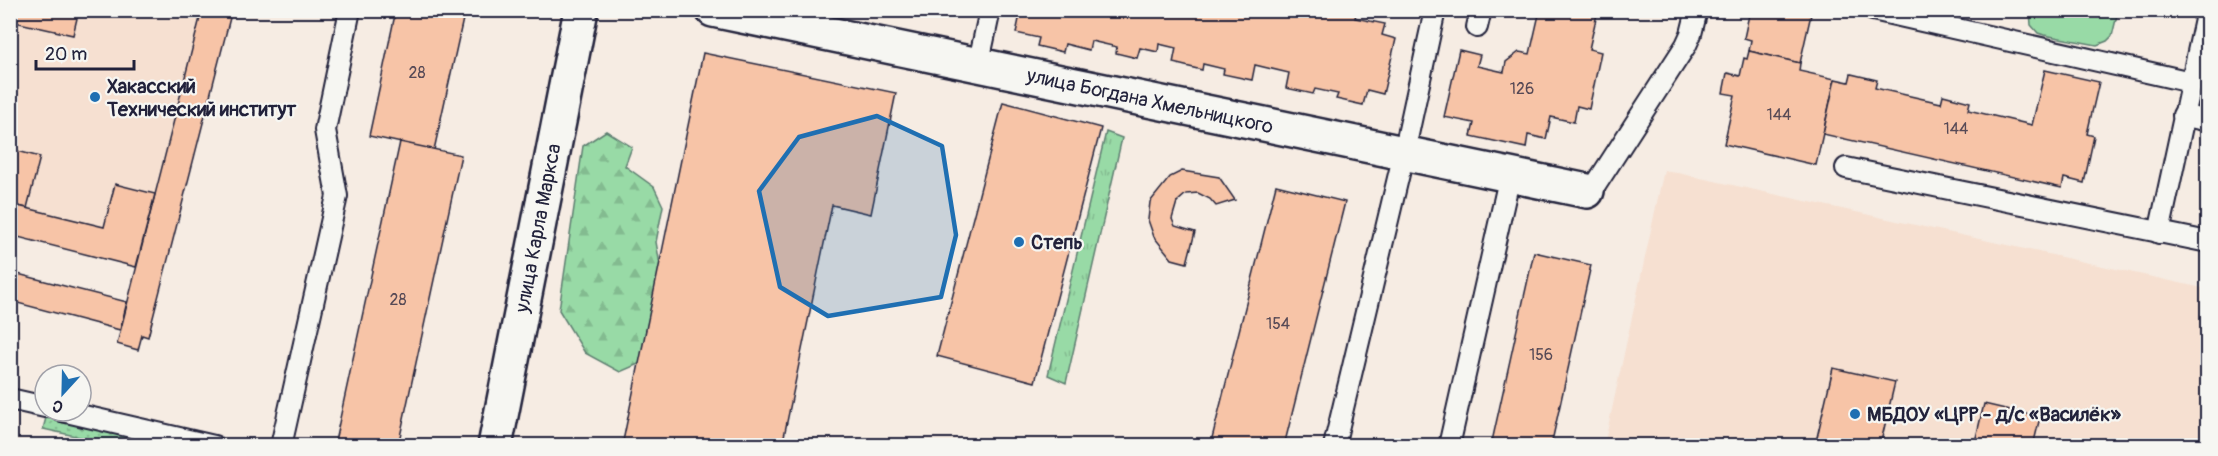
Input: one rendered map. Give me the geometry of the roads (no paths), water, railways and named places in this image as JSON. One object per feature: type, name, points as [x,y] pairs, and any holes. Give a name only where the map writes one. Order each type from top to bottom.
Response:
[{"type":"street","name":"улица Карла Маркса","points":[[495,446],[581,10]]},
{"type":"street","name":"улица Богдана Хмельницкого","points":[[713,10],[1587,190]]},
{"type":"lane","points":[[281,446],[337,196],[325,130],[350,10]]},
{"type":"lane","points":[[978,66],[990,10]]},
{"type":"lane","points":[[1334,446],[1404,153],[1435,10]]},
{"type":"lane","points":[[1587,190],[1595,186],[1686,45],[1698,10]]},
{"type":"lane","points":[[1873,10],[2191,82]]},
{"type":"lane","points":[[2159,232],[2207,10]]},
{"type":"lane","points":[[2183,116],[2208,120]]},
{"type":"lane","points":[[1846,168],[2208,242]]},
{"type":"lane","points":[[1449,446],[1510,175]]},
{"type":"lane","points":[[10,399],[33,404]]},
{"type":"lane","points":[[93,418],[214,446]]},
{"type":"place","name":"Хакасский Технический институт","points":[[95,97]]},
{"type":"place","name":"Степь","points":[[1019,242]]},
{"type":"place","name":"МБДОУ «ЦРР - д/с «Василёк»","points":[[1855,414]]}]
